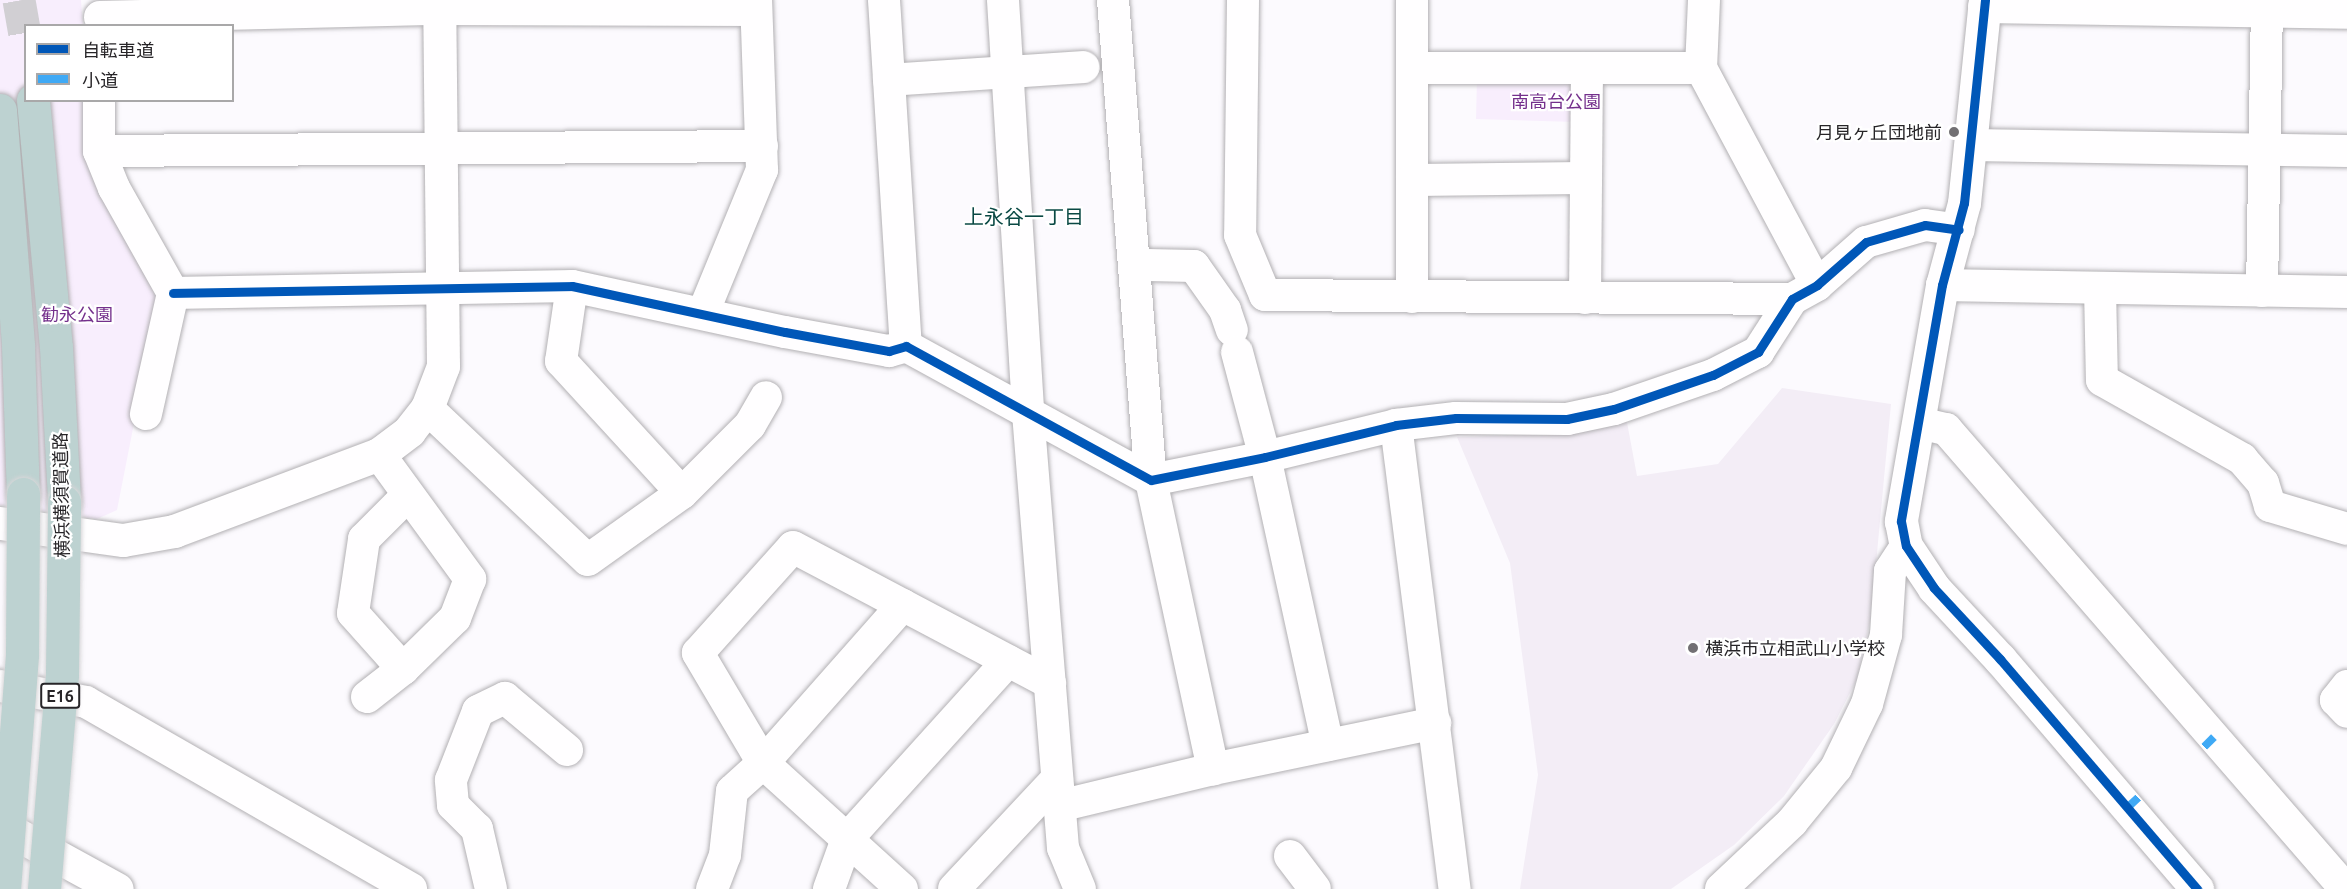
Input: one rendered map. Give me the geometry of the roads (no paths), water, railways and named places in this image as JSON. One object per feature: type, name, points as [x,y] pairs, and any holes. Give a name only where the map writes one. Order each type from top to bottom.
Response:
[{"type":"highway","name":"横浜横須賀道路","points":[[33,102],[56,347],[64,502],[62,674],[44,889]]},
{"type":"highway","name":"E16","points":[[0,110],[18,346],[23,494],[22,654],[4,889]]},
{"type":"street","points":[[884,0],[906,346]]},
{"type":"street","points":[[1003,0],[1028,413],[1058,792],[1063,848],[1080,889]]},
{"type":"street","points":[[1113,0],[1140,265],[1150,480],[1213,769]]},
{"type":"street","points":[[1243,0],[1240,235],[1265,295],[1585,298],[1805,292]]},
{"type":"street","points":[[1412,0],[1412,297]]},
{"type":"street","points":[[1704,0],[1701,68],[1805,292]]},
{"type":"street","points":[[2197,889],[2133,803],[1934,588],[1906,546],[1901,521],[1942,285],[1959,230],[1971,145],[1984,3],[2267,6],[2347,13]]},
{"type":"street","points":[[0,523],[123,540],[164,533],[190,526],[379,454],[409,431],[427,408],[443,366],[439,4]]},
{"type":"street","points":[[99,14],[439,4],[755,5],[762,170],[703,313]]},
{"type":"street","points":[[2262,291],[2267,6]]},
{"type":"street","points":[[889,80],[1084,67]]},
{"type":"street","points":[[1412,68],[1701,68]]},
{"type":"street","points":[[1585,298],[1587,68]]},
{"type":"street","points":[[99,102],[99,151],[114,188],[173,292],[146,414]]},
{"type":"street","points":[[1971,145],[2347,151]]},
{"type":"street","points":[[99,151],[762,146]]},
{"type":"street","points":[[1412,180],[1586,178]]},
{"type":"street","points":[[173,292],[442,286],[572,286],[703,313],[783,338],[889,351],[906,346],[1150,480],[1266,457],[1396,425],[1456,418],[1567,419],[1614,409],[1713,375],[1758,352],[1805,292],[1866,242],[1925,225],[1959,230]]},
{"type":"street","points":[[1140,265],[1194,266],[1225,310],[1266,457],[1328,745]]},
{"type":"street","points":[[1942,285],[2347,292]]},
{"type":"street","points":[[572,286],[561,361],[682,493]]},
{"type":"street","points":[[2100,288],[2102,380],[2242,459],[2263,483],[2270,506],[2347,529]]},
{"type":"street","points":[[427,408],[588,560],[682,493],[750,425],[766,397]]},
{"type":"street","points":[[1919,423],[1946,429],[2209,742],[2343,886]]},
{"type":"street","points":[[1396,425],[1455,889]]},
{"type":"street","points":[[367,697],[403,669],[455,618],[470,579],[379,454]]},
{"type":"street","points":[[403,669],[353,613],[364,539],[408,495]]},
{"type":"street","points":[[1721,889],[1792,822],[1836,768],[1867,704],[1886,636],[1890,571],[1906,546]]},
{"type":"street","points":[[902,889],[763,763],[698,653],[793,548],[1050,683]]},
{"type":"street","points":[[712,889],[725,855],[732,791],[763,763],[903,605]]},
{"type":"street","points":[[830,889],[846,839],[1008,661]]},
{"type":"street","points":[[0,686],[86,702],[411,889]]},
{"type":"street","points":[[2347,686],[2336,700],[2347,711]]},
{"type":"street","points":[[490,889],[477,829],[453,805],[451,780],[478,711],[506,698],[567,750]]},
{"type":"street","points":[[954,889],[1058,792],[1213,769],[1435,723]]},
{"type":"street","points":[[0,825],[117,889]]},
{"type":"street","points":[[1290,856],[1315,889]]},
{"type":"tunnel","points":[[19,0],[24,29]]},
{"type":"place","name":"月見ヶ丘団地前","points":[[1954,132]]},
{"type":"place","name":"横浜市立相武山小学校","points":[[1693,648]]},
{"type":"district","name":"上永谷一丁目","points":[[1024,216]]},
{"type":"park label","name":"南高台公園","points":[[1556,101]]},
{"type":"park label","name":"勧永公園","points":[[77,314]]}]
